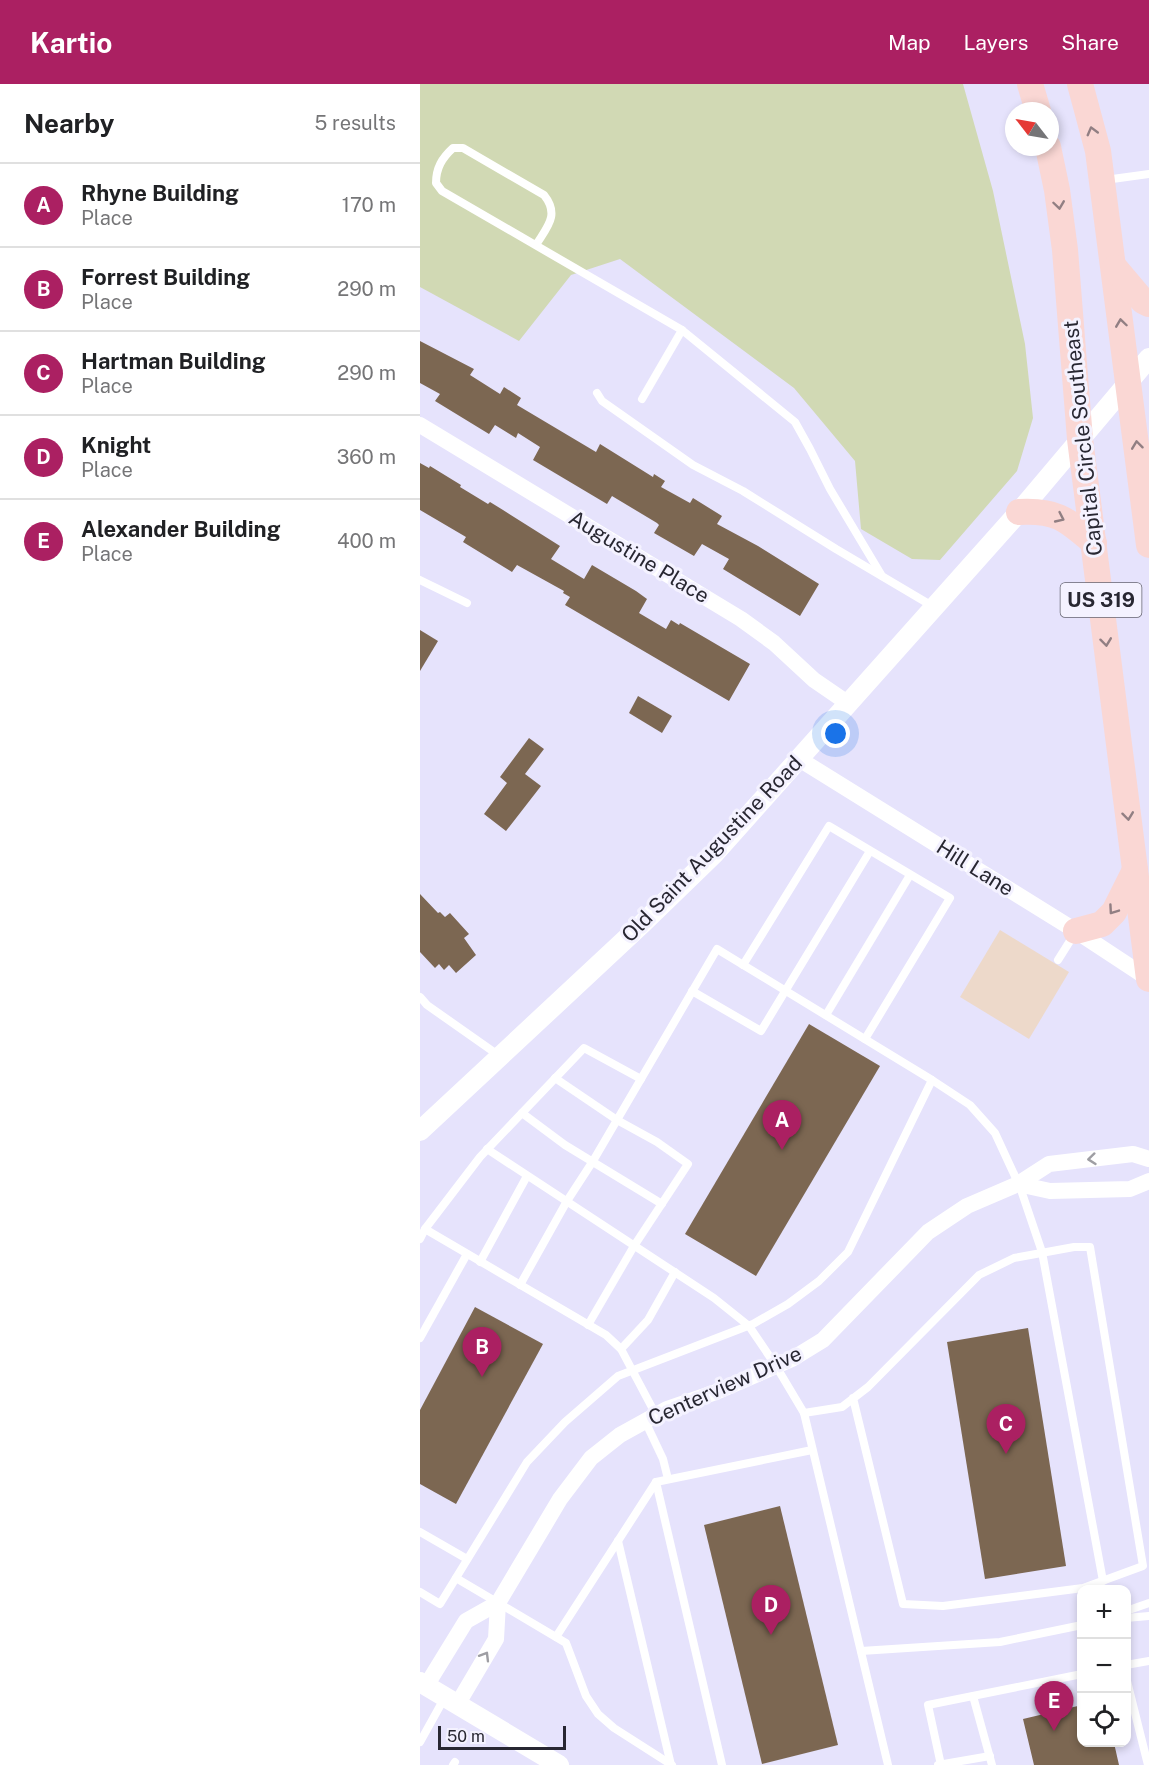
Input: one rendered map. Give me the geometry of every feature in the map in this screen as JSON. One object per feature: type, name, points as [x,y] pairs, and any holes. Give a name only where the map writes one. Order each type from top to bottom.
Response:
[{"type":"main road","points":[[1030,84],[1035,102]]},
{"type":"main road","points":[[1080,84],[1098,151],[1149,545]]},
{"type":"main road","name":"Capital Circle Southeast","points":[[1050,156],[1065,250],[1080,439],[1149,979]]},
{"type":"main road","points":[[1114,266],[1143,302],[1149,304]]},
{"type":"main road","points":[[1019,512],[1040,511],[1059,516],[1094,543]]},
{"type":"main road","points":[[1076,930],[1102,924],[1114,912],[1135,870]]},
{"type":"street","name":"Old Saint Augustine Road","points":[[420,1131],[714,854],[1019,512],[1149,358]]},
{"type":"street","name":"Augustine Place","points":[[420,425],[741,619],[774,643],[814,680],[849,704]]},
{"type":"street","name":"Hill Lane","points":[[799,759],[1076,930],[1149,979]]},
{"type":"street","name":"Centerview Drive","points":[[451,1701],[496,1639],[498,1603],[560,1499],[591,1458],[620,1435],[667,1408],[716,1392],[792,1359],[824,1340],[928,1232],[967,1206],[1018,1184],[1049,1164],[1133,1154],[1149,1160]]},
{"type":"street","points":[[1018,1184],[1050,1191],[1130,1189],[1149,1181]]},
{"type":"street","name":"Centerview Drive","points":[[423,1684],[466,1621],[498,1603]]},
{"type":"street","points":[[423,1684],[559,1765]]},
{"type":"lane","points":[[536,245],[552,217],[552,204],[544,195],[463,148],[453,148],[446,154],[436,170],[436,183],[442,190],[536,245],[682,330],[795,422],[830,489],[882,576]]},
{"type":"lane","points":[[1102,181],[1149,174]]},
{"type":"lane","points":[[642,399],[682,330]]},
{"type":"lane","points":[[597,393],[602,401],[693,465],[743,491],[935,607]]},
{"type":"lane","points":[[420,580],[467,603]]},
{"type":"lane","points":[[743,965],[829,826],[950,898],[865,1039]]},
{"type":"lane","points":[[692,991],[760,1031],[870,851]]},
{"type":"lane","points":[[826,1016],[910,875]]},
{"type":"lane","points":[[1058,960],[1076,930]]},
{"type":"lane","points":[[520,1285],[567,1201],[593,1161],[717,949],[970,1105],[995,1133],[1018,1184],[1042,1252],[1100,1584]]},
{"type":"lane","points":[[420,997],[427,1005],[501,1057]]},
{"type":"lane","points":[[420,1239],[425,1229],[487,1149],[584,1048],[641,1079]]},
{"type":"lane","points":[[555,1078],[688,1164],[634,1246],[588,1325]]},
{"type":"lane","points":[[420,1592],[440,1604],[527,1462],[565,1422],[618,1376],[749,1326],[788,1304],[819,1281],[848,1252],[932,1080]]},
{"type":"lane","points":[[522,1113],[565,1145],[662,1204]]},
{"type":"lane","points":[[487,1149],[714,1298],[749,1326],[776,1366],[804,1413],[888,1765]]},
{"type":"lane","points":[[480,1262],[527,1176]]},
{"type":"lane","points":[[425,1229],[606,1335],[621,1349],[633,1371],[650,1418],[668,1479]]},
{"type":"lane","points":[[804,1413],[842,1407],[888,1368],[979,1275],[1014,1258],[1074,1247],[1090,1247],[1143,1566],[1100,1584],[1083,1588],[943,1606],[903,1604],[853,1398]]},
{"type":"lane","points":[[420,1338],[467,1254]]},
{"type":"lane","points":[[621,1349],[648,1320],[675,1272]]},
{"type":"lane","points":[[556,1637],[656,1482],[812,1450]]},
{"type":"lane","points":[[656,1482],[722,1765]]},
{"type":"lane","points":[[420,1532],[467,1559]]},
{"type":"lane","points":[[618,1541],[671,1765]]},
{"type":"lane","points":[[456,1578],[566,1643],[586,1696],[598,1714],[614,1728],[671,1765]]},
{"type":"lane","points":[[1131,1609],[1149,1604]]},
{"type":"lane","points":[[1131,1618],[1149,1616]]},
{"type":"lane","points":[[861,1651],[1000,1642],[1077,1626]]},
{"type":"lane","points":[[1131,1664],[1149,1661]]},
{"type":"lane","points":[[973,1695],[991,1760],[940,1765],[928,1705],[973,1695],[1077,1675]]},
{"type":"lane","points":[[1130,1693],[1148,1765]]},
{"type":"lane","points":[[420,1742],[451,1701]]},
{"type":"shaded area","points":[[1000,930],[1069,972],[1029,1039],[960,997]]},
{"type":"green space","points":[[420,84],[963,84],[993,191],[1025,344],[1033,418],[1017,471],[940,560],[912,559],[861,529],[855,461],[794,388],[620,259],[571,275],[519,341],[420,287]]},
{"type":"building","points":[[420,341],[474,369],[470,375],[500,394],[504,387],[521,398],[517,405],[596,452],[600,444],[653,477],[654,474],[665,481],[661,487],[690,503],[693,498],[722,516],[717,524],[758,546],[819,584],[800,616],[723,569],[729,559],[702,544],[694,556],[654,533],[659,525],[657,523],[612,496],[607,504],[533,460],[540,447],[518,433],[516,438],[495,425],[489,434],[435,401],[440,394],[420,383]]},
{"type":"building","points":[[420,463],[429,468],[430,466],[461,485],[460,487],[488,504],[490,502],[560,546],[551,559],[584,579],[592,565],[636,591],[647,599],[639,613],[666,629],[671,620],[679,625],[680,623],[750,664],[729,701],[565,605],[570,597],[563,593],[564,591],[517,565],[512,572],[463,542],[466,537],[420,510]]},
{"type":"building","points":[[420,630],[438,641],[420,671]]},
{"type":"building","points":[[638,696],[672,716],[662,733],[629,713]]},
{"type":"building","points":[[529,738],[544,749],[525,774],[541,786],[506,831],[484,814],[507,783],[500,777]]},
{"type":"building","points":[[420,894],[438,913],[440,912],[445,917],[450,913],[469,934],[464,938],[476,955],[456,973],[449,965],[444,970],[439,964],[435,968],[420,952]]},
{"type":"building","points":[[809,1024],[880,1066],[756,1276],[685,1234]]},
{"type":"building","points":[[475,1307],[543,1344],[456,1504],[420,1484],[420,1410]]},
{"type":"building","points":[[1028,1328],[1066,1566],[985,1579],[947,1342]]},
{"type":"building","points":[[780,1506],[838,1745],[762,1764],[704,1525]]},
{"type":"building","points":[[1077,1706],[1077,1747],[1115,1747],[1119,1765],[1034,1765],[1023,1719]]},
{"type":"place","name":"Rhyne Building","points":[[782,1150]]},
{"type":"place","name":"Forrest Building","points":[[482,1377]]},
{"type":"place","name":"Hartman Building","points":[[1006,1454]]},
{"type":"place","name":"Knight","points":[[771,1635]]},
{"type":"place","name":"Alexander Building","points":[[1054,1731]]}]
